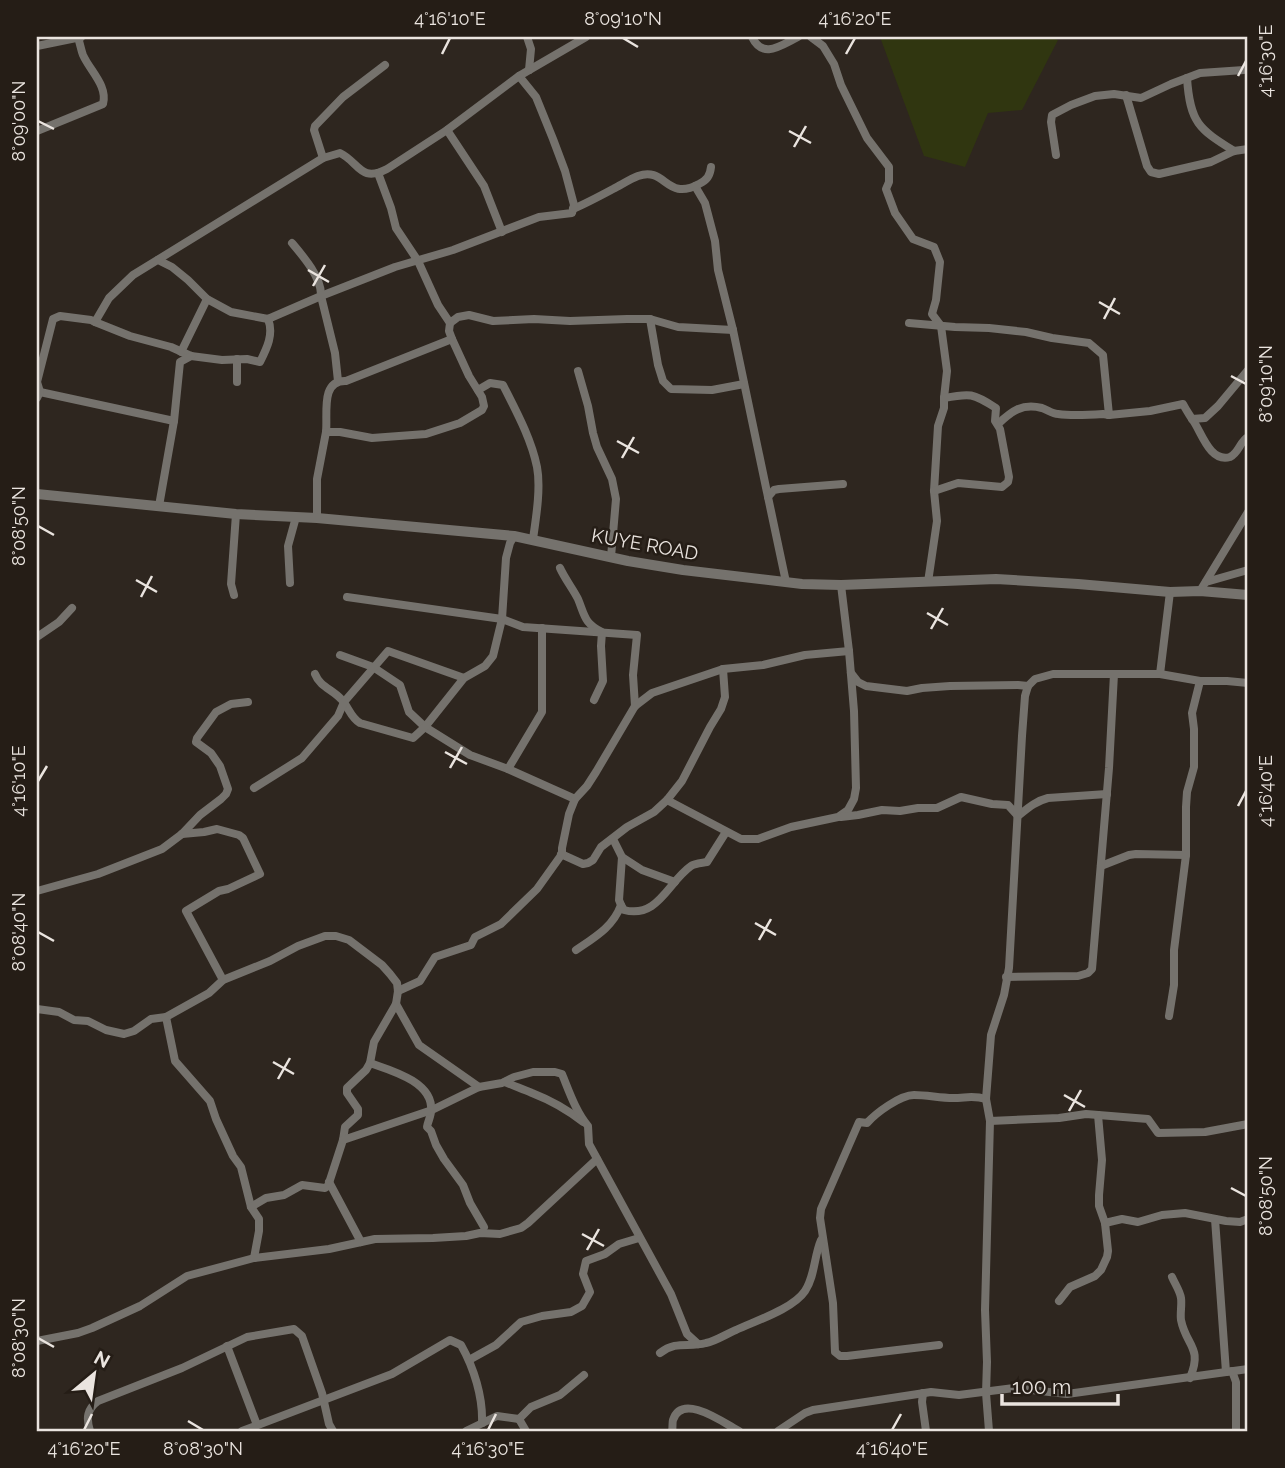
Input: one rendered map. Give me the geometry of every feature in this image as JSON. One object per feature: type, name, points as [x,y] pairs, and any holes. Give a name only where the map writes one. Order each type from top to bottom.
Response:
[{"type":"street","points":[[37,46],[80,37],[83,55],[103,90],[105,100],[103,104],[37,131]]},
{"type":"street","points":[[527,37],[531,49],[529,70]]},
{"type":"street","points":[[95,322],[109,298],[133,275],[323,158],[340,153],[363,171],[378,173],[447,130],[519,76],[586,37]]},
{"type":"street","points":[[752,37],[756,45],[766,50],[798,37]]},
{"type":"street","points":[[811,37],[823,46],[834,64],[841,85],[867,138],[889,167],[886,189],[895,213],[913,239],[934,247],[940,262],[932,314],[941,326],[947,371],[944,408],[937,426],[934,491],[937,521],[928,582]]},
{"type":"street","points":[[323,158],[315,126],[343,97],[385,65]]},
{"type":"street","points":[[1056,155],[1051,122],[1052,115],[1056,112],[1095,96],[1106,94],[1141,98],[1200,73],[1248,68]]},
{"type":"street","points":[[519,76],[536,97],[565,171],[573,209]]},
{"type":"street","points":[[1187,78],[1188,93],[1197,122],[1211,137],[1234,151]]},
{"type":"street","points":[[1126,95],[1147,166],[1152,172],[1160,174],[1211,162],[1234,151],[1248,149]]},
{"type":"street","points":[[447,130],[484,186],[502,232]]},
{"type":"street","points":[[158,260],[172,267],[207,299],[231,312],[268,319],[370,276],[539,217],[572,213],[573,209],[638,176],[650,173],[670,187],[680,190],[707,179],[710,167]]},
{"type":"street","points":[[326,432],[382,438],[412,436],[460,423],[482,410],[484,406],[452,340],[450,323],[438,305],[418,261],[396,228],[378,173]]},
{"type":"street","points":[[695,186],[705,203],[715,241],[718,270],[786,582]]},
{"type":"street","points":[[292,243],[305,257],[321,289],[335,353],[338,381]]},
{"type":"street","points":[[181,352],[207,299]]},
{"type":"street","points":[[450,323],[458,317],[468,315],[493,321],[650,319],[678,327],[733,330]]},
{"type":"street","points":[[174,421],[38,395],[37,382],[53,319],[60,316],[91,320],[130,337],[162,344],[191,356],[260,362],[271,335],[272,327],[268,319]]},
{"type":"street","points":[[650,319],[658,365],[663,381],[671,389],[712,390],[744,384]]},
{"type":"street","points":[[909,323],[1026,332],[1089,344],[1103,355],[1109,415]]},
{"type":"street","points":[[317,518],[318,468],[326,432],[325,416],[331,387],[338,381],[346,381],[452,340]]},
{"type":"street","points":[[159,506],[174,421],[180,362],[191,356]]},
{"type":"street","points":[[237,359],[237,382]]},
{"type":"street","points":[[1192,419],[1205,418],[1248,370]]},
{"type":"street","points":[[578,371],[597,447],[612,479],[615,499],[611,557]]},
{"type":"street","points":[[478,390],[490,383],[503,385],[531,447],[538,479],[533,539]]},
{"type":"street","points":[[934,491],[958,483],[1002,487],[1006,485],[1009,477],[1000,429],[995,421],[996,408],[967,394],[944,398]]},
{"type":"street","points":[[998,424],[1016,409],[1027,407],[1041,408],[1056,414],[1109,415],[1183,404],[1208,447],[1218,456],[1231,456],[1236,453],[1248,437]]},
{"type":"street","points":[[768,496],[779,488],[843,484]]},
{"type":"street","name":"KUYE ROAD","points":[[37,494],[236,514],[317,518],[514,536],[683,570],[786,582],[841,585],[996,579],[1170,592],[1203,587],[1248,596]]},
{"type":"street","points":[[1203,587],[1248,512]]},
{"type":"street","points":[[234,595],[231,583],[236,514]]},
{"type":"street","points":[[290,583],[288,546],[296,517]]},
{"type":"street","points":[[315,674],[318,682],[344,702],[354,719],[360,723],[413,738],[464,678],[485,666],[493,656],[502,619],[506,558],[514,536]]},
{"type":"street","points":[[560,568],[578,599],[586,620],[602,632]]},
{"type":"street","points":[[1203,587],[1248,570]]},
{"type":"street","points":[[838,817],[848,810],[856,789],[854,711],[841,585]]},
{"type":"street","points":[[1160,674],[1170,592]]},
{"type":"street","points":[[346,597],[502,619],[523,627],[637,635],[633,674],[635,706]]},
{"type":"street","points":[[37,637],[59,622],[72,608]]},
{"type":"street","points":[[508,769],[542,712],[542,628]]},
{"type":"street","points":[[594,700],[603,681],[602,632]]},
{"type":"street","points":[[254,788],[302,758],[338,716],[344,702],[388,651],[464,678]]},
{"type":"street","points":[[398,991],[420,981],[435,957],[471,945],[475,937],[501,924],[537,889],[561,854],[569,814],[575,799],[587,786],[635,706],[652,693],[723,669],[763,665],[805,655],[849,651]]},
{"type":"street","points":[[340,655],[373,667],[400,685],[409,712],[425,727],[470,755],[575,799]]},
{"type":"street","points":[[561,854],[583,864],[588,863],[601,847],[627,827],[654,812],[667,800],[682,781],[721,709],[725,697],[723,669]]},
{"type":"street","points":[[849,670],[858,682],[866,686],[907,691],[950,686],[1028,686]]},
{"type":"street","points":[[989,1431],[985,1310],[990,1121],[986,1099],[991,1035],[1004,995],[1009,968],[1025,696],[1028,686],[1035,679],[1053,674],[1160,674],[1200,681],[1248,683]]},
{"type":"street","points":[[1006,977],[1078,976],[1092,969],[1114,674]]},
{"type":"street","points":[[1169,1016],[1186,855],[1185,807],[1194,768],[1192,713],[1200,681]]},
{"type":"street","points":[[37,891],[98,874],[150,855],[182,834],[200,815],[222,799],[228,789],[217,759],[196,742],[199,733],[216,712],[231,704],[248,702]]},
{"type":"street","points":[[1018,816],[1039,800],[1107,794]]},
{"type":"street","points":[[667,800],[726,832],[751,841],[790,827],[838,817],[882,810],[937,808],[961,797],[1008,805],[1018,816]]},
{"type":"street","points":[[182,834],[217,829],[239,835],[260,874],[219,891],[186,911],[223,980]]},
{"type":"street","points":[[622,857],[619,900],[624,910],[641,912],[651,908],[693,864],[707,862],[726,832]]},
{"type":"street","points":[[613,839],[622,857],[642,870],[675,882]]},
{"type":"street","points":[[1101,866],[1136,854],[1186,855]]},
{"type":"street","points":[[576,950],[612,923],[621,905]]},
{"type":"street","points":[[37,1009],[59,1012],[74,1020],[88,1021],[106,1030],[124,1034],[134,1031],[150,1018],[166,1017],[209,993],[223,980],[325,936],[349,940],[382,965],[397,983],[396,1004],[374,1042],[366,1070],[347,1088],[358,1115],[345,1127],[329,1182],[324,1188],[302,1185],[284,1195],[266,1198],[251,1207]]},
{"type":"street","points":[[396,1004],[419,1045],[479,1087]]},
{"type":"street","points":[[166,1017],[175,1061],[210,1101],[233,1156],[241,1167],[251,1207],[259,1219],[254,1258]]},
{"type":"street","points":[[370,1063],[418,1084],[428,1096],[432,1110],[427,1126],[444,1159],[463,1185],[482,1230]]},
{"type":"street","points":[[343,1140],[432,1110],[479,1087],[505,1082],[533,1072],[562,1074],[588,1126],[589,1144],[671,1294],[687,1334],[698,1344]]},
{"type":"street","points":[[505,1082],[534,1093],[570,1112],[588,1126]]},
{"type":"street","points":[[939,1345],[847,1356],[840,1356],[835,1352],[833,1303],[822,1237],[821,1209],[859,1122],[867,1123],[873,1116],[907,1096],[973,1096],[986,1099]]},
{"type":"street","points":[[990,1121],[1086,1114],[1125,1116],[1148,1119],[1158,1133],[1205,1132],[1248,1124]]},
{"type":"street","points":[[1059,1301],[1070,1287],[1090,1280],[1101,1270],[1108,1251],[1099,1195],[1102,1160],[1098,1115]]},
{"type":"street","points":[[37,1341],[92,1328],[141,1306],[187,1276],[254,1258],[329,1249],[383,1238],[466,1236],[482,1230],[500,1234],[521,1228],[597,1159]]},
{"type":"street","points":[[329,1182],[361,1242]]},
{"type":"street","points":[[1105,1223],[1122,1219],[1138,1222],[1162,1215],[1185,1213],[1226,1222],[1248,1219]]},
{"type":"street","points":[[1215,1219],[1229,1372],[1236,1382],[1236,1431]]},
{"type":"street","points":[[660,1353],[668,1347],[707,1343],[776,1312],[797,1299],[809,1284],[822,1237]]},
{"type":"street","points":[[469,1360],[496,1345],[521,1322],[570,1312],[582,1306],[590,1292],[583,1274],[586,1261],[605,1254],[619,1244],[639,1238]]},
{"type":"street","points":[[1172,1277],[1181,1296],[1181,1322],[1195,1359],[1190,1378]]},
{"type":"street","points":[[90,1431],[87,1413],[98,1401],[182,1368],[255,1335],[294,1329],[302,1336],[333,1431]]},
{"type":"street","points":[[243,1431],[392,1374],[450,1340],[461,1345],[469,1360],[482,1407],[482,1423]]},
{"type":"street","points":[[227,1346],[257,1425]]},
{"type":"street","points":[[778,1431],[813,1410],[923,1393],[959,1395],[1014,1388],[1067,1394],[1248,1369]]},
{"type":"street","points":[[519,1419],[531,1407],[561,1395],[584,1375]]},
{"type":"street","points":[[923,1393],[926,1431]]},
{"type":"street","points":[[482,1407],[496,1416],[519,1419]]},
{"type":"street","points":[[672,1431],[673,1420],[677,1414],[689,1407],[697,1408],[738,1431]]},
{"type":"street","points":[[466,1431],[496,1416]]},
{"type":"street","points":[[519,1419],[526,1431]]},
{"type":"green space","points":[[880,37],[1049,37],[1058,40],[1022,110],[988,113],[965,167],[924,156]]}]
